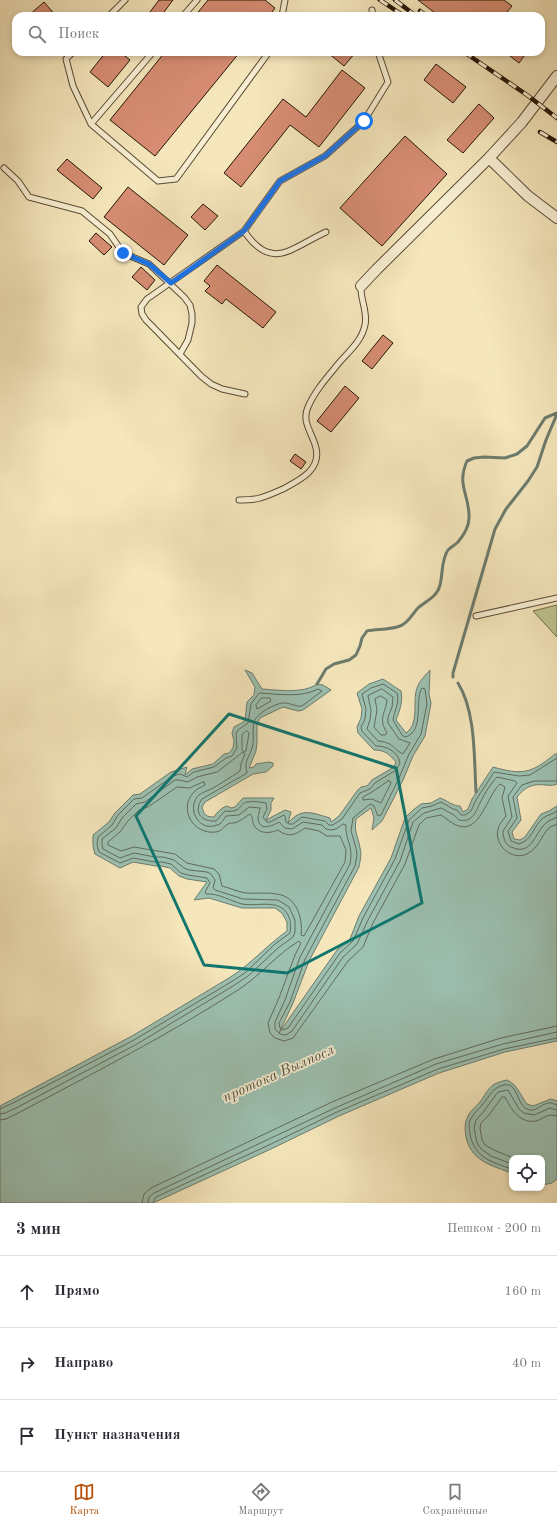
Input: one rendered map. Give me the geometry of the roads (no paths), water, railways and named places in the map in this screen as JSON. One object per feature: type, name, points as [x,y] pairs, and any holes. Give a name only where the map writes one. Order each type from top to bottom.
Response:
[{"type":"street","points":[[361,286],[489,158],[522,122],[557,76]]},
{"type":"street","points":[[489,158],[528,196],[557,218]]},
{"type":"lane","points":[[113,12],[125,0]]},
{"type":"lane","points":[[186,12],[197,0]]},
{"type":"lane","points":[[283,12],[285,0]]},
{"type":"lane","points":[[69,56],[66,59],[73,86],[91,124],[158,181],[176,179],[266,56]]},
{"type":"lane","points":[[91,124],[149,56]]},
{"type":"lane","points":[[245,394],[222,389],[211,384],[201,376],[142,314],[141,307],[147,299],[244,231],[280,181],[325,156],[364,121],[388,82],[379,56]]},
{"type":"lane","points":[[4,168],[18,180],[29,197],[82,210],[110,234],[123,253],[149,264],[171,283],[190,304],[192,314],[191,333],[180,354]]},
{"type":"lane","points":[[244,231],[259,249],[267,253],[274,254],[292,250],[326,232]]},
{"type":"lane","points":[[239,500],[261,498],[302,479],[310,473],[317,456],[316,448],[306,418],[307,408],[320,386],[360,340],[366,323],[361,286]]},
{"type":"lane","points":[[476,616],[557,598]]},
{"type":"water","name":"протока Вылпосл","points":[[245,670],[252,673],[262,689],[298,690],[317,684],[323,685],[331,690],[303,710],[298,711],[283,707],[260,718],[257,724],[256,751],[249,768],[254,767],[256,764],[269,762],[273,763],[273,766],[266,772],[253,774],[205,802],[202,807],[206,815],[209,817],[214,817],[219,810],[227,806],[231,808],[235,807],[243,798],[274,798],[271,803],[271,810],[266,820],[285,810],[291,812],[288,823],[293,818],[303,813],[318,814],[330,818],[331,822],[339,816],[361,787],[367,786],[372,780],[394,767],[396,762],[391,757],[384,752],[374,750],[358,733],[357,727],[361,718],[362,709],[357,693],[369,684],[383,679],[401,691],[401,706],[396,720],[406,733],[413,724],[418,685],[430,670],[429,694],[431,703],[425,736],[413,756],[403,780],[382,821],[372,830],[374,818],[371,808],[356,819],[356,831],[361,853],[359,867],[309,961],[293,1003],[279,1033],[337,950],[350,939],[359,916],[391,858],[405,818],[421,804],[431,803],[440,798],[454,805],[460,806],[463,812],[468,809],[472,799],[493,767],[519,772],[526,771],[539,766],[557,754],[557,784],[532,786],[517,797],[521,820],[512,832],[514,839],[520,840],[525,837],[541,814],[557,806],[557,1041],[505,1052],[439,1073],[339,1116],[153,1203],[0,1203],[0,1106],[132,1036],[229,978],[287,931],[287,922],[282,913],[275,908],[242,908],[209,898],[194,900],[207,882],[187,879],[179,876],[170,868],[161,866],[133,862],[120,868],[95,854],[93,846],[93,835],[109,822],[115,813],[133,795],[140,794],[171,772],[187,767],[185,775],[192,769],[213,764],[224,754],[229,753],[233,748],[234,741],[232,733],[234,727],[245,721],[247,702],[254,695],[255,687]]},
{"type":"water","points":[[507,1080],[511,1082],[527,1104],[533,1106],[551,1099],[557,1101],[557,1179],[552,1183],[545,1184],[545,1155],[509,1155],[509,1172],[490,1165],[472,1152],[466,1137],[466,1122],[469,1114],[480,1102],[490,1087]]},
{"type":"waterway","points":[[317,684],[326,669],[334,664],[349,660],[356,655],[362,638],[367,631],[403,625],[420,606],[436,593],[440,585],[443,563],[446,554],[448,550],[462,537],[469,521],[468,503],[463,484],[464,470],[467,461],[474,458],[484,457],[505,458],[517,454],[527,446],[545,418],[557,413]]},
{"type":"waterway","points":[[453,677],[495,529],[506,509],[537,467],[557,414]]},
{"type":"waterway","points":[[458,683],[464,695],[471,721],[476,792]]},
{"type":"railway","points":[[380,0],[398,12]]},
{"type":"railway","points":[[395,0],[411,12]]},
{"type":"railway","points":[[470,56],[527,95],[557,118]]},
{"type":"railway","points":[[540,132],[557,142]]}]
